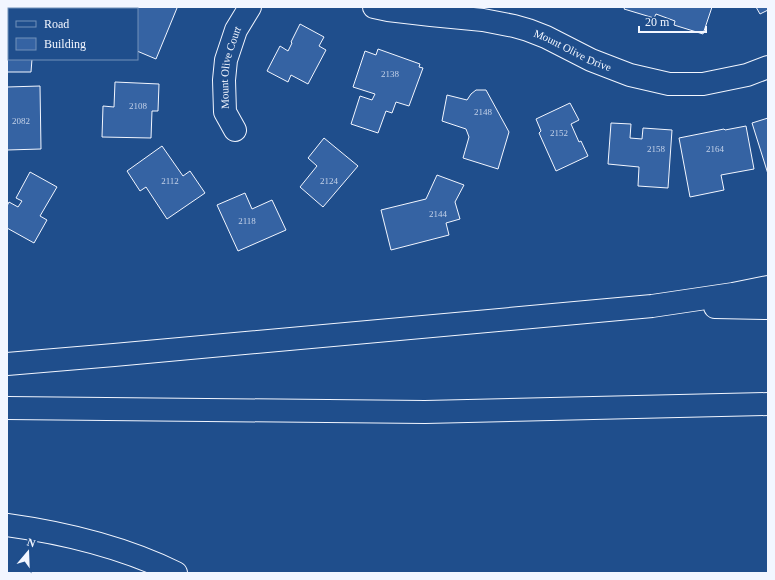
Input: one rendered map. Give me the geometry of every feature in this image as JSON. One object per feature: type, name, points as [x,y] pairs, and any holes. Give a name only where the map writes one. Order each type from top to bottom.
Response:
[{"type":"main road","name":"Mount Olive Court","points":[[235,130],[225,112],[224,80],[226,60],[236,30],[250,7]]},
{"type":"main road","name":"Mount Olive Drive","points":[[374,7],[388,10],[483,20],[514,26],[546,37],[591,60],[630,76],[669,84],[703,84],[748,75],[768,67]]},
{"type":"main road","points":[[7,364],[652,306],[733,294],[768,287]]},
{"type":"main road","points":[[652,306],[768,308]]},
{"type":"main road","points":[[7,408],[425,412],[768,404]]},
{"type":"main road","points":[[7,525],[41,530],[103,545],[136,556],[176,573]]},
{"type":"building","points":[[7,7],[50,7],[50,8],[7,9]]},
{"type":"building","points":[[174,7],[177,8],[156,59],[138,51],[138,8],[136,8]]},
{"type":"building","points":[[625,7],[712,7],[703,34],[674,25],[675,21],[656,14],[654,18],[624,9]]},
{"type":"building","points":[[756,7],[768,7],[768,10],[760,14]]},
{"type":"building","points":[[8,17],[8,60],[32,60],[31,72],[7,72]]},
{"type":"building","points":[[300,24],[324,37],[319,46],[326,50],[308,84],[291,75],[288,82],[267,71],[280,46],[288,51]]},
{"type":"building","points":[[378,49],[420,64],[419,67],[423,68],[409,106],[396,102],[392,113],[386,111],[378,133],[351,124],[360,96],[372,100],[375,94],[353,87],[365,51],[376,55]]},
{"type":"building","points":[[115,82],[159,84],[158,111],[152,111],[151,138],[102,137],[103,106],[114,107]]},
{"type":"building","points":[[40,86],[41,149],[7,150],[7,87]]},
{"type":"building","points":[[476,90],[486,90],[509,132],[498,169],[463,158],[469,137],[466,129],[442,121],[447,95],[467,100]]},
{"type":"building","points":[[570,103],[579,120],[571,124],[579,142],[581,141],[588,156],[556,171],[539,133],[541,131],[536,119]]},
{"type":"building","points":[[768,118],[768,174],[752,123]]},
{"type":"building","points":[[611,123],[631,124],[630,138],[642,139],[643,128],[672,130],[668,188],[638,186],[639,167],[608,164]]},
{"type":"building","points":[[746,126],[754,169],[721,175],[724,190],[690,197],[679,138]]},
{"type":"building","points":[[324,138],[358,166],[323,207],[300,187],[317,166],[308,158]]},
{"type":"building","points":[[162,146],[183,176],[190,171],[205,193],[167,219],[146,187],[140,191],[127,171]]},
{"type":"building","points":[[30,172],[57,187],[40,216],[47,220],[34,243],[7,228],[7,206],[9,202],[18,207],[22,201],[16,198]]},
{"type":"building","points":[[437,175],[464,185],[455,202],[460,219],[446,223],[449,235],[391,250],[381,210],[426,199]]},
{"type":"building","points":[[245,193],[252,209],[272,200],[286,230],[238,251],[217,205]]}]
